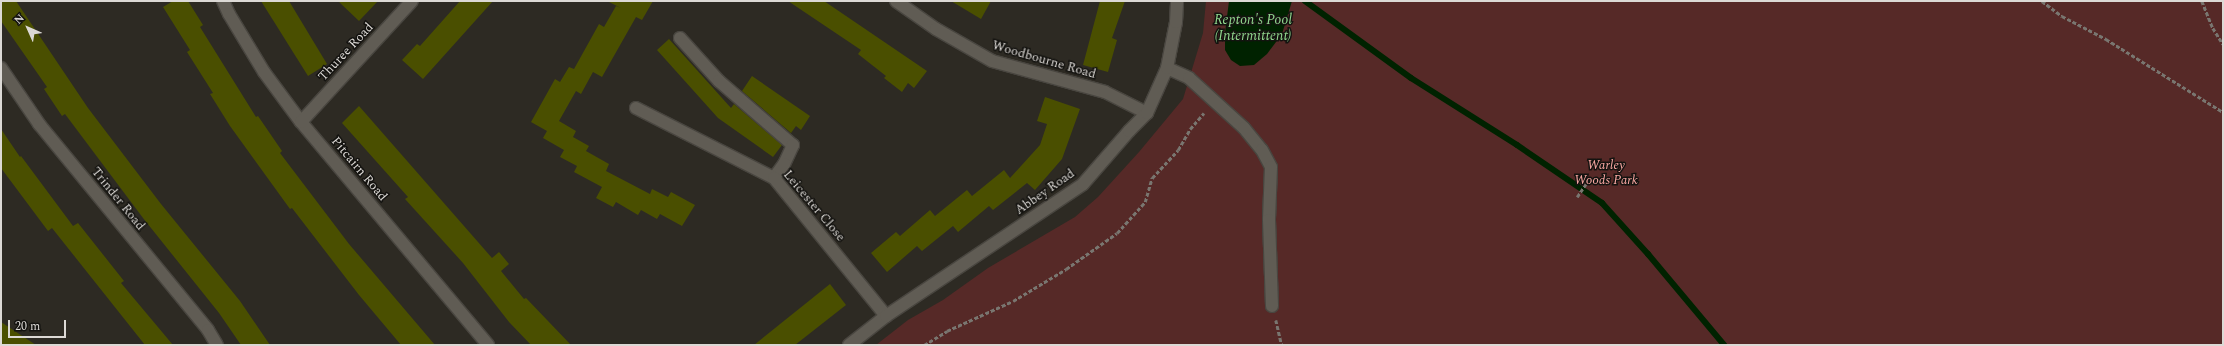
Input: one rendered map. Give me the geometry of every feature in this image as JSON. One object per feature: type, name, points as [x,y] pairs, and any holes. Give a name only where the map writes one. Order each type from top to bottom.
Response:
[{"type":"street","name":"Pitcairn Road","points":[[223,1],[229,14],[264,72],[301,122],[488,345]]},
{"type":"street","name":"Thuree Road","points":[[301,122],[412,1]]},
{"type":"street","name":"Woodbourne Road","points":[[896,1],[936,29],[992,61],[1105,92],[1147,113]]},
{"type":"street","name":"Abbey Road","points":[[849,345],[886,316],[1083,184],[1129,130],[1147,113],[1167,68],[1176,22],[1177,1]]},
{"type":"street","points":[[680,38],[719,81],[793,144],[784,164],[774,178]]},
{"type":"street","name":"Trinder Road","points":[[1,68],[39,124],[208,330],[217,345]]},
{"type":"street","points":[[1167,68],[1189,78],[1216,101],[1258,144],[1271,167],[1269,220],[1272,306]]},
{"type":"street","name":"Leicester Close","points":[[636,108],[774,178],[886,316]]},
{"type":"path","points":[[2042,1],[2062,16],[2106,39],[2223,112]]},
{"type":"path","points":[[2202,1],[2213,28],[2223,44]]},
{"type":"path","points":[[924,345],[947,331],[1013,301],[1066,269],[1117,233],[1145,202],[1152,178],[1178,150],[1190,129],[1216,101]]},
{"type":"path","points":[[1577,197],[1587,182]]},
{"type":"path","points":[[1272,306],[1282,345]]},
{"type":"green space","name":"Warley Woods Park","points":[[1206,1],[2223,1],[2223,345],[876,345],[908,320],[943,300],[988,268],[1075,217],[1098,197],[1139,152],[1183,99],[1203,33]]},
{"type":"water","name":"Repton's Pool (Intermittent)","points":[[1229,1],[1292,1],[1282,34],[1267,54],[1254,65],[1240,66],[1231,60],[1225,50],[1225,33]]},
{"type":"building","points":[[1,1],[16,1],[88,108],[161,204],[240,301],[270,345],[241,345],[219,313],[143,218],[65,114],[62,116],[44,89],[47,87],[1,21]]},
{"type":"building","points":[[173,1],[188,1],[203,25],[200,27],[256,117],[258,116],[282,151],[280,153],[349,244],[435,345],[401,345],[359,295],[292,208],[290,209],[230,126],[210,94],[213,93],[187,52],[190,50],[163,7]]},
{"type":"building","points":[[261,1],[289,1],[327,64],[308,76]]},
{"type":"building","points":[[338,1],[378,1],[359,21]]},
{"type":"building","points":[[460,1],[493,1],[423,79],[402,60],[417,44],[420,46]]},
{"type":"building","points":[[607,1],[653,1],[642,20],[636,17],[602,77],[593,72],[581,94],[576,91],[559,121],[576,131],[573,137],[589,146],[586,151],[609,164],[606,171],[650,194],[652,189],[668,197],[671,192],[695,205],[682,226],[660,214],[657,219],[641,210],[638,215],[616,202],[613,207],[596,198],[602,187],[574,172],[577,166],[560,157],[564,150],[543,138],[547,131],[531,122],[555,79],[560,82],[569,67],[574,69],[599,24],[604,27],[616,6],[621,8]]},
{"type":"building","points":[[788,1],[824,1],[927,71],[914,88],[908,83],[902,92],[884,78],[886,76],[858,54],[861,50]]},
{"type":"building","points":[[951,1],[991,1],[981,19]]},
{"type":"building","points":[[1100,1],[1125,1],[1112,38],[1117,40],[1108,72],[1083,65]]},
{"type":"building","points":[[669,39],[731,108],[734,104],[782,145],[773,157],[718,118],[657,50]]},
{"type":"building","points":[[752,76],[810,116],[801,130],[796,126],[791,133],[742,91]]},
{"type":"building","points":[[1045,97],[1080,109],[1062,159],[1035,190],[1027,183],[993,210],[989,206],[958,232],[953,226],[922,251],[917,246],[887,272],[871,253],[896,232],[900,236],[930,210],[935,216],[967,190],[972,196],[1004,170],[1010,178],[1040,145],[1047,124],[1037,121]]},
{"type":"building","points":[[359,106],[492,258],[499,252],[509,264],[501,271],[524,299],[526,298],[571,345],[531,345],[509,322],[463,263],[405,199],[408,197],[342,123]]},
{"type":"building","points":[[1,129],[20,157],[21,156],[73,226],[78,223],[124,281],[121,283],[173,345],[145,345],[52,228],[48,231],[1,168]]},
{"type":"building","points":[[830,284],[846,305],[795,345],[754,345]]},
{"type":"building","points":[[1,322],[36,345],[1,345]]},
{"type":"waterway","points":[[1305,1],[1411,78],[1517,145],[1602,203],[1648,254],[1724,345]]}]
